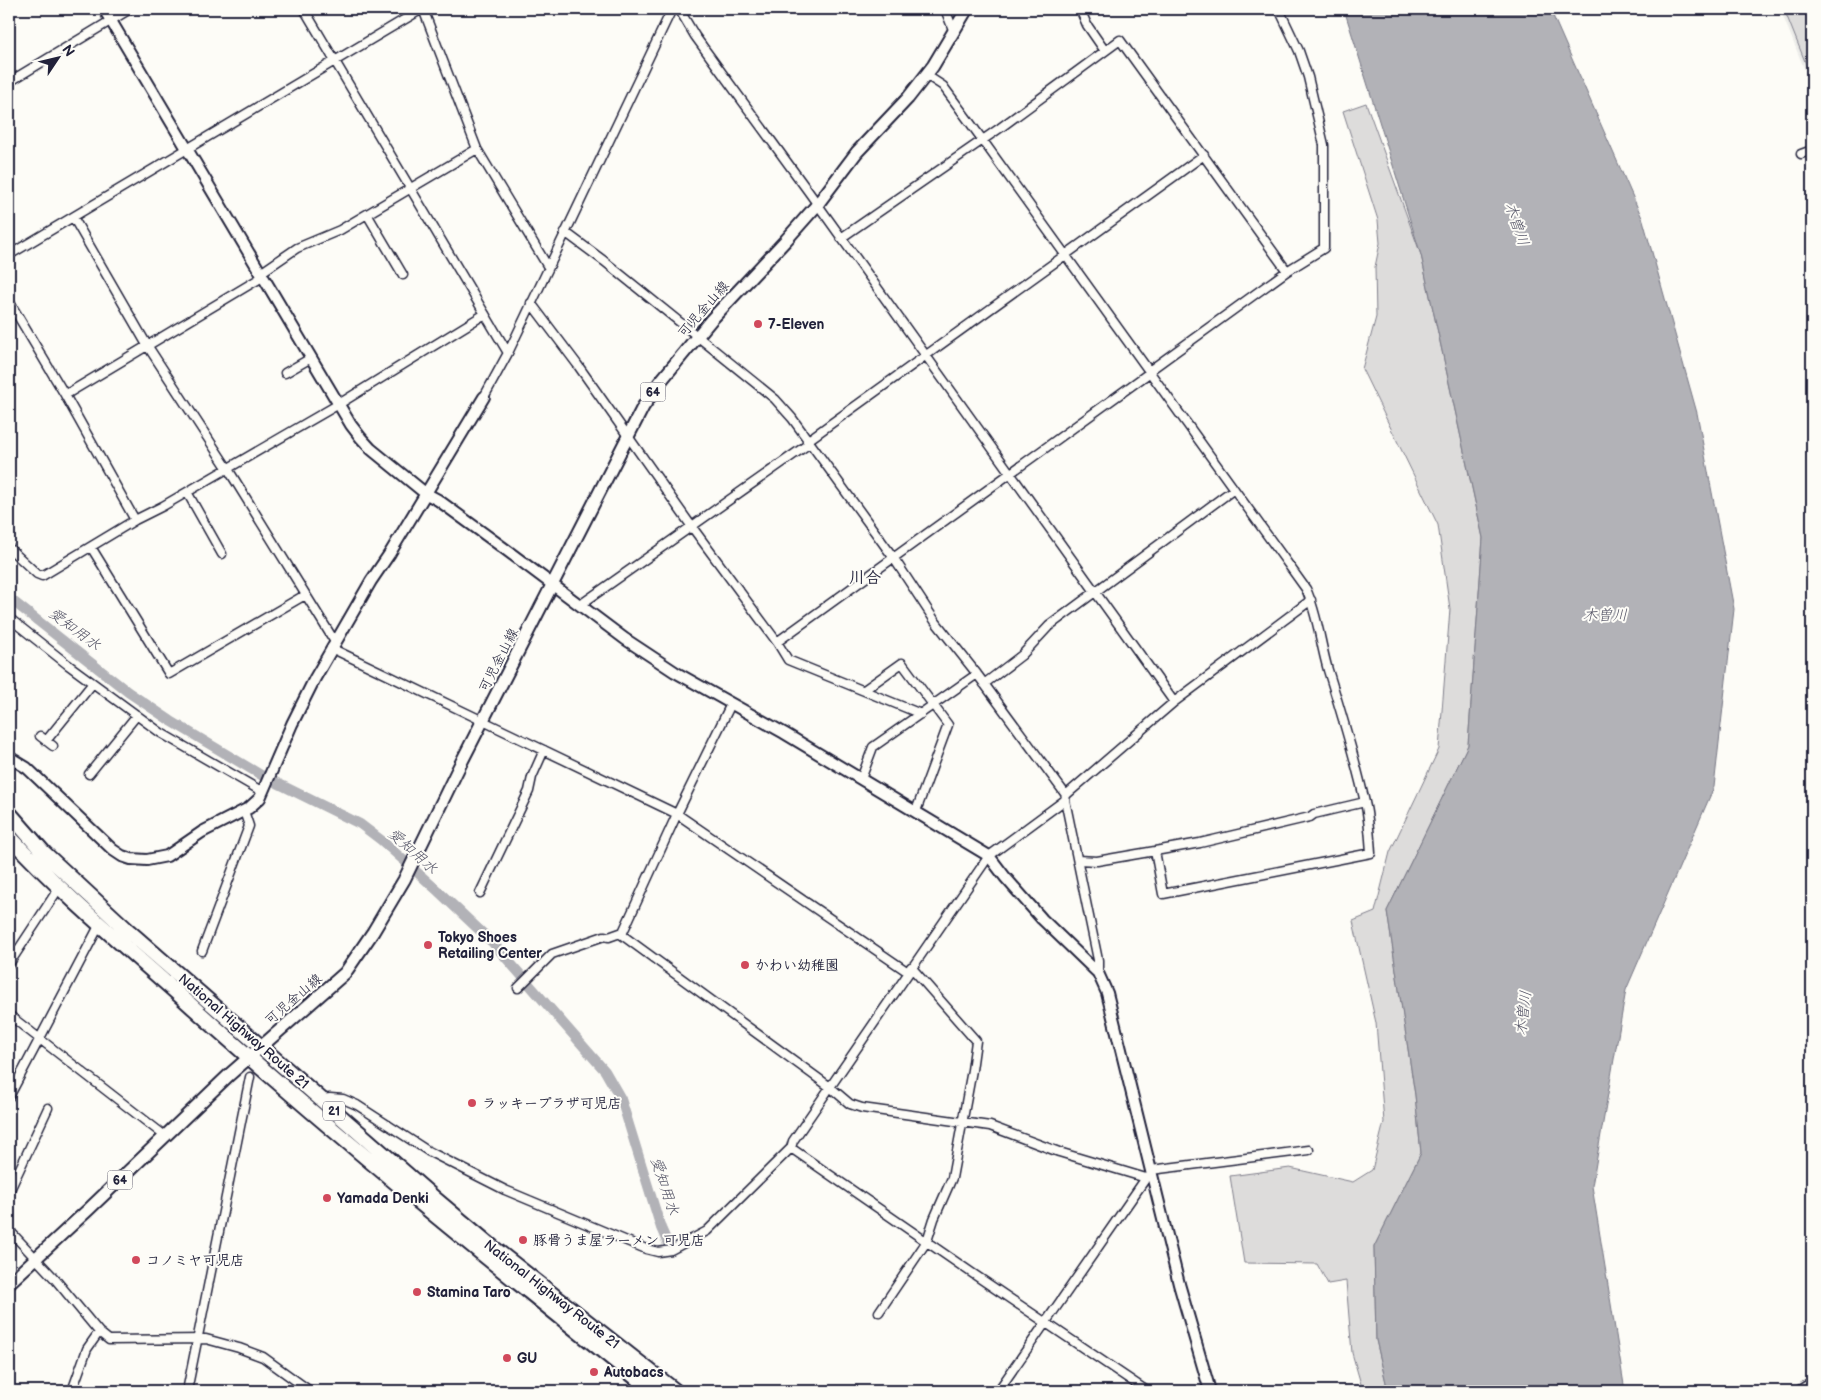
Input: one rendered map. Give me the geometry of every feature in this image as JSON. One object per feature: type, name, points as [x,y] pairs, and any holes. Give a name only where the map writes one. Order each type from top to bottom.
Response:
[{"type":"highway","name":"National Highway Route 21","points":[[9,812],[44,853],[126,929],[435,1199],[492,1247],[675,1391]]},
{"type":"highway","name":"National Highway Route 21","points":[[9,836],[59,888],[248,1058],[485,1257],[653,1391]]},
{"type":"main road","name":"可児金山線","points":[[9,1283],[248,1058],[345,973],[373,932],[404,880],[643,407],[660,382],[711,320],[817,205],[857,152],[908,98],[926,75],[967,9]]},
{"type":"street","points":[[104,9],[263,274],[311,358],[361,438],[425,493],[438,500],[625,639],[658,661],[731,704],[784,732],[990,856],[1005,877],[1042,918],[1098,972],[1107,993],[1149,1175],[1210,1391]]},
{"type":"street","points":[[9,82],[130,9]]},
{"type":"street","points":[[304,9],[508,353]]},
{"type":"street","points":[[9,255],[423,9],[476,149],[548,267]]},
{"type":"street","points":[[9,756],[27,768],[113,850],[131,859],[147,860],[167,856],[202,832],[254,805],[264,790],[292,724],[333,645],[484,397],[508,353],[672,9]]},
{"type":"street","points":[[679,9],[695,36],[1174,702]]},
{"type":"street","points":[[945,9],[954,32]]},
{"type":"street","points":[[1080,9],[1087,25],[1105,51]]},
{"type":"street","points":[[777,642],[1011,474],[1287,271],[1324,248],[1324,145],[1318,114],[1305,68],[1279,9]]},
{"type":"street","points":[[841,238],[1000,128],[1120,40],[1287,271]]},
{"type":"street","points":[[926,75],[943,86],[982,139],[1306,589],[1311,600],[1365,802],[1372,853],[1163,894],[1155,851]]},
{"type":"street","points":[[65,395],[263,274],[297,248],[340,230],[476,149]]},
{"type":"street","points":[[1801,154],[1812,150]]},
{"type":"street","points":[[580,605],[692,527],[1066,254],[1204,156]]},
{"type":"street","points":[[367,214],[403,276]]},
{"type":"street","points":[[74,217],[147,346],[228,469],[305,595],[333,645],[677,814],[910,970],[976,1040],[952,1178],[934,1219],[927,1241],[879,1312]]},
{"type":"street","points":[[565,232],[604,261],[775,399],[792,418],[893,557],[935,621],[977,674],[1066,798],[1098,960],[1098,972]]},
{"type":"street","points":[[9,301],[65,395],[135,520]]},
{"type":"street","points":[[531,303],[777,642],[788,660],[921,714]]},
{"type":"street","points":[[9,548],[42,576],[135,520],[340,404],[485,314]]},
{"type":"street","points":[[285,373],[311,358]]},
{"type":"street","points":[[984,684],[1022,655],[1049,626],[1234,489]]},
{"type":"street","points":[[187,492],[222,554]]},
{"type":"street","points":[[91,547],[169,674],[305,595]]},
{"type":"street","points":[[322,1099],[343,1100],[357,1105],[428,1151],[505,1190],[646,1249],[658,1252],[671,1250],[707,1231],[791,1148],[793,1141],[990,856],[1066,798],[1174,702],[1311,600]]},
{"type":"street","points":[[9,618],[161,733],[264,790]]},
{"type":"street","points":[[864,690],[902,663],[948,725],[916,811]]},
{"type":"street","points":[[861,779],[873,748],[977,674]]},
{"type":"street","points":[[53,746],[43,738],[93,683]]},
{"type":"street","points":[[731,704],[677,814],[622,935],[850,1104],[862,1108],[990,1126],[1059,1152],[1149,1175],[1309,1150]]},
{"type":"street","points":[[89,774],[137,715]]},
{"type":"street","points":[[480,893],[530,791],[532,777],[544,750]]},
{"type":"street","points":[[1078,860],[1097,861],[1200,843],[1310,818],[1314,814],[1365,802]]},
{"type":"street","points":[[202,951],[249,826],[244,811]]},
{"type":"street","points":[[9,964],[59,888]]},
{"type":"street","points":[[9,1097],[100,924]]},
{"type":"street","points":[[518,988],[552,954],[604,936],[609,937],[623,932]]},
{"type":"street","points":[[9,1015],[165,1136]]},
{"type":"street","points":[[187,1391],[250,1077]]},
{"type":"street","points":[[9,1192],[48,1108]]},
{"type":"street","points":[[791,1148],[1147,1391]]},
{"type":"street","points":[[998,1391],[1149,1175]]},
{"type":"street","points":[[9,1230],[35,1257],[99,1332],[109,1340],[206,1339],[263,1357],[310,1391]]},
{"type":"street","points":[[72,1391],[87,1349],[99,1332]]},
{"type":"street","points":[[1798,1391],[1812,1382]]},
{"type":"shaded area","points":[[1780,9],[1812,9],[1812,88]]},
{"type":"shaded area","points":[[1784,9],[1812,9],[1812,79]]},
{"type":"shaded area","points":[[1366,103],[1421,255],[1483,538],[1468,745],[1387,911],[1415,1095],[1421,1153],[1374,1247],[1376,1340],[1388,1391],[1363,1391],[1352,1353],[1346,1281],[1328,1284],[1317,1264],[1244,1263],[1230,1176],[1290,1168],[1353,1182],[1372,1170],[1384,1122],[1376,1023],[1353,921],[1375,912],[1390,852],[1439,749],[1450,609],[1438,525],[1362,369],[1376,317],[1375,267],[1380,243],[1378,220],[1343,111]]},
{"type":"water","name":"木曽川","points":[[1344,9],[1550,9],[1643,220],[1697,413],[1734,609],[1714,787],[1626,990],[1592,1186],[1625,1391],[1388,1391],[1376,1340],[1374,1247],[1421,1153],[1415,1095],[1387,911],[1468,745],[1483,538],[1421,255]]},
{"type":"waterway","name":"愛知用水","points":[[9,598],[128,692],[171,721],[261,775],[360,824],[381,840],[492,942],[605,1071],[621,1099],[661,1228],[668,1244]]},
{"type":"place","name":"7-Eleven","points":[[758,324]]},
{"type":"place","name":"Tokyo Shoes Retailing Center","points":[[428,945]]},
{"type":"place","name":"かわい幼稚園","points":[[745,965]]},
{"type":"place","name":"ラッキープラザ可児店","points":[[472,1103]]},
{"type":"place","name":"Yamada Denki","points":[[327,1198]]},
{"type":"place","name":"豚骨うま屋ラーメン 可児店","points":[[523,1240]]},
{"type":"place","name":"コノミヤ可児店","points":[[136,1260]]},
{"type":"place","name":"Stamina Taro","points":[[417,1292]]},
{"type":"place","name":"GU","points":[[507,1358]]},
{"type":"place","name":"Autobacs","points":[[594,1372]]},
{"type":"district","name":"川合","points":[[865,577]]}]
